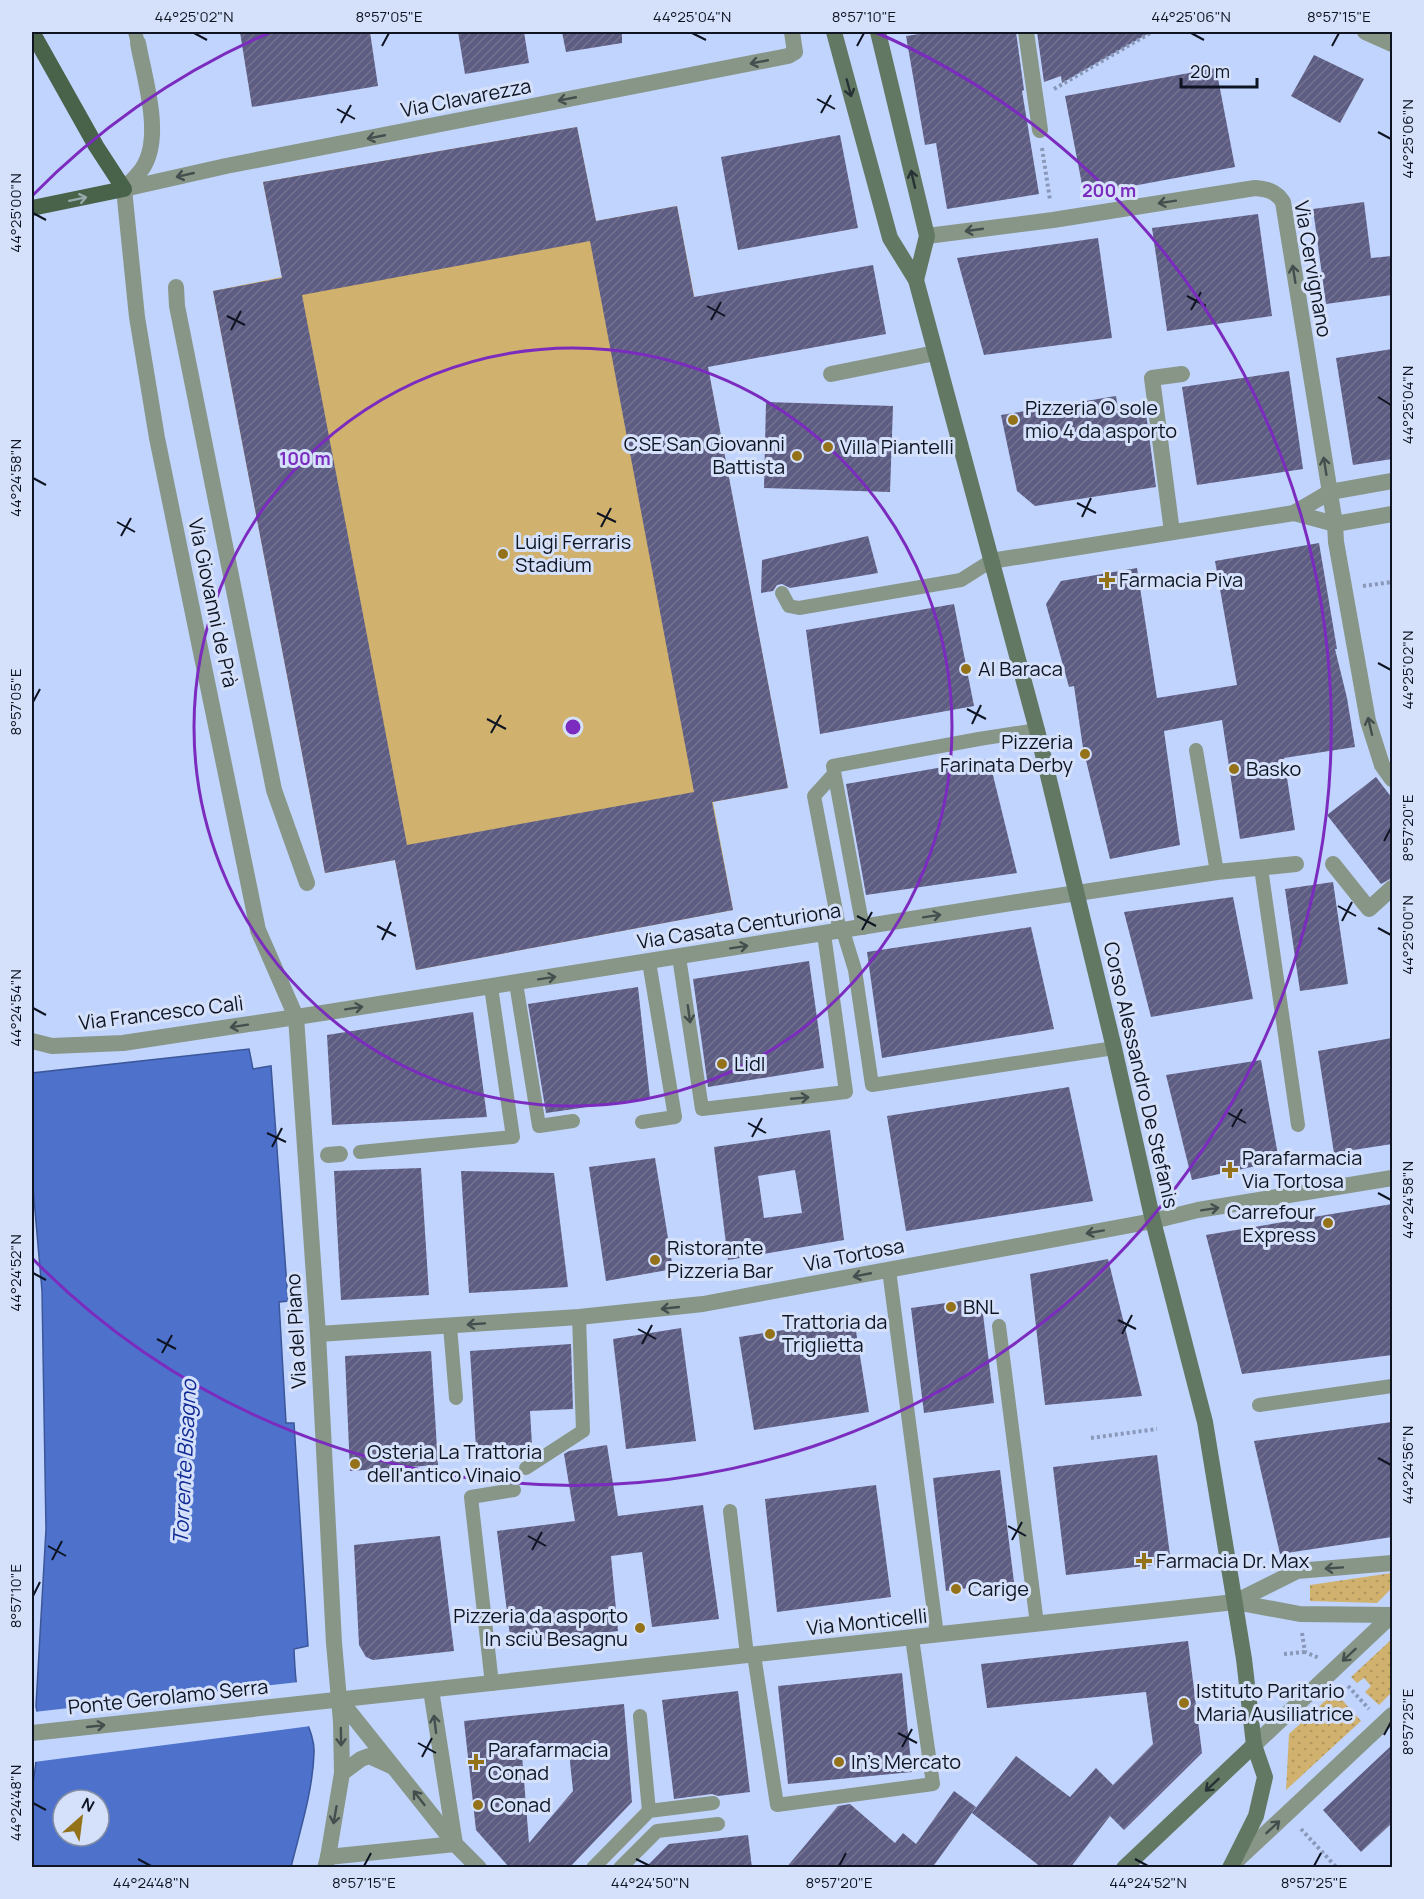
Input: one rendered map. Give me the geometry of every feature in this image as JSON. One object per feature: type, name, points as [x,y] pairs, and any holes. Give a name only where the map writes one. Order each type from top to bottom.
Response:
[{"type":"main road","points":[[32,32],[96,146],[124,189],[32,208]]},
{"type":"main road","name":"Corso Alessandro De Stefanis","points":[[834,32],[890,238],[916,280],[1036,730],[1114,1048],[1153,1221],[1205,1422],[1244,1659],[1254,1744],[1265,1777],[1256,1816],[1231,1867]]},
{"type":"main road","name":"Corso Alessandro De Stefanis","points":[[878,32],[927,236],[916,280]]},
{"type":"main road","points":[[1124,1868],[1254,1744]]},
{"type":"street","name":"Via Clavarezza","points":[[124,189],[208,170],[788,56],[795,52],[792,32]]},
{"type":"street","points":[[1026,32],[1040,130]]},
{"type":"street","points":[[1365,32],[1392,44]]},
{"type":"street","points":[[124,189],[144,166],[152,139],[150,111],[136,37]]},
{"type":"street","name":"Via Cervignano","points":[[927,236],[1053,220],[1255,188],[1275,192],[1280,197],[1283,202],[1344,589],[1374,744],[1382,765],[1392,779]]},
{"type":"street","name":"Via Giovanni de Prà","points":[[124,189],[137,317],[158,438],[258,930],[296,1017]]},
{"type":"street","points":[[176,287],[177,306],[274,790],[308,883]]},
{"type":"street","points":[[831,374],[935,353]]},
{"type":"street","points":[[1172,532],[1152,378],[1182,374]]},
{"type":"street","points":[[991,561],[1294,513],[1330,492],[1392,481]]},
{"type":"street","points":[[1294,513],[1335,524],[1392,514]]},
{"type":"street","name":"Via Casata Centuriona","points":[[296,1017],[1217,872],[1296,864]]},
{"type":"street","points":[[1333,864],[1369,909],[1392,888]]},
{"type":"street","name":"Via Francesco Calì","points":[[32,1041],[52,1046],[123,1043],[296,1017]]},
{"type":"street","name":"Via del Piano","points":[[296,1017],[318,1334],[334,1643],[340,1700],[342,1773],[326,1862]]},
{"type":"street","name":"Via Tortosa","points":[[318,1334],[579,1317],[703,1304],[1153,1221],[1198,1210],[1392,1178]]},
{"type":"street","name":"Via Monticelli","points":[[340,1700],[1234,1602],[1297,1570],[1392,1563]]},
{"type":"street","points":[[1234,1602],[1300,1614],[1392,1615]]},
{"type":"street","points":[[1254,1744],[1392,1615]]},
{"type":"street","points":[[431,1690],[455,1844]]},
{"type":"street","points":[[340,1700],[455,1844],[479,1868]]},
{"type":"street","name":"Ponte Gerolamo Serra","points":[[32,1733],[340,1700]]},
{"type":"street","points":[[1231,1867],[1392,1715]]},
{"type":"street","points":[[342,1773],[369,1756],[394,1767]]},
{"type":"street","points":[[326,1862],[455,1844]]},
{"type":"lane","points":[[782,593],[789,606],[799,608],[961,580],[991,561]]},
{"type":"lane","points":[[863,927],[833,766],[1036,730]]},
{"type":"lane","points":[[1196,750],[1217,872]]},
{"type":"lane","points":[[679,957],[702,1109],[846,1092],[836,932],[814,796],[834,774]]},
{"type":"lane","points":[[1261,868],[1298,1125]]},
{"type":"lane","points":[[836,932],[855,970],[872,1085],[1114,1048]]},
{"type":"lane","points":[[642,1122],[675,1117],[649,962]]},
{"type":"lane","points":[[516,982],[539,1126],[573,1121]]},
{"type":"lane","points":[[360,1152],[513,1137],[491,987]]},
{"type":"lane","points":[[889,1270],[937,1635]]},
{"type":"lane","points":[[526,1468],[583,1431],[579,1317]]},
{"type":"lane","points":[[450,1326],[456,1398]]},
{"type":"lane","points":[[999,1326],[1037,1624]]},
{"type":"lane","points":[[1259,1405],[1392,1386]]},
{"type":"lane","points":[[492,1684],[471,1497],[514,1490]]},
{"type":"lane","points":[[730,1511],[751,1655],[777,1805],[933,1784],[912,1638]]},
{"type":"lane","points":[[640,1716],[649,1811]]},
{"type":"lane","points":[[593,1868],[649,1811],[713,1803]]},
{"type":"lane","points":[[620,1868],[657,1831],[718,1824]]},
{"type":"path","points":[[1035,100],[1152,32]]},
{"type":"path","points":[[1040,130],[1053,220]]},
{"type":"path","points":[[1344,589],[1392,582]]},
{"type":"path","points":[[1091,1438],[1157,1429]]},
{"type":"path","points":[[1301,1629],[1305,1652]]},
{"type":"path","points":[[1284,1654],[1305,1652],[1319,1658]]},
{"type":"path","points":[[1345,1683],[1372,1712]]},
{"type":"path","points":[[1295,1823],[1337,1868]]},
{"type":"shaded area","name":"Luigi Ferraris Stadium","points":[[577,127],[596,221],[677,206],[788,788],[713,802],[733,910],[416,970],[395,860],[325,873],[213,291],[282,277],[263,182]]},
{"type":"shaded area","points":[[1392,1573],[1392,1588],[1377,1603],[1310,1601],[1310,1585]]},
{"type":"shaded area","points":[[1392,1639],[1392,1692],[1379,1705],[1365,1692],[1371,1686],[1364,1678],[1357,1683],[1351,1677]]},
{"type":"shaded area","points":[[1335,1692],[1361,1721],[1286,1790],[1289,1734]]},
{"type":"water","name":"Torrente Bisagno","points":[[249,1049],[253,1069],[271,1066],[288,1301],[279,1302],[286,1423],[294,1423],[308,1646],[294,1649],[295,1670],[300,1704],[314,1747],[309,1796],[291,1867],[32,1867],[31,1812],[38,1738],[36,1706],[46,1529],[42,1291],[32,1176],[32,1073]]},
{"type":"pier","points":[[299,1682],[311,1726],[34,1762],[34,1712]]},
{"type":"building","points":[[240,32],[370,32],[378,86],[252,107]]},
{"type":"building","points":[[458,32],[524,32],[529,63],[465,74]]},
{"type":"building","points":[[562,32],[622,32],[622,43],[566,52]]},
{"type":"building","points":[[933,32],[1016,32],[1024,90],[1022,91],[1039,194],[947,209],[936,143],[925,145],[906,36]]},
{"type":"building","points":[[1037,32],[1151,32],[1062,83],[1061,76],[1044,82]]},
{"type":"building","points":[[1314,55],[1364,79],[1340,123],[1291,96]]},
{"type":"building","points":[[1216,68],[1235,167],[1084,195],[1065,96]]},
{"type":"building","points":[[577,127],[596,221],[677,206],[694,297],[873,265],[886,334],[708,367],[788,788],[712,802],[733,910],[416,970],[395,860],[325,873],[213,291],[282,278],[263,182]],"holes":[[[590,241],[694,792],[407,845],[302,295]]]},
{"type":"building","points":[[840,135],[858,228],[738,250],[721,157]]},
{"type":"building","points":[[1364,202],[1371,258],[1392,256],[1392,295],[1326,304],[1313,209]]},
{"type":"building","points":[[1258,214],[1272,316],[1167,331],[1152,228]]},
{"type":"building","points":[[1098,238],[1112,338],[984,355],[957,258]]},
{"type":"building","points":[[1392,349],[1392,459],[1353,465],[1336,358]]},
{"type":"building","points":[[1289,371],[1303,469],[1197,485],[1182,387]]},
{"type":"building","points":[[1116,396],[1118,409],[1145,406],[1156,487],[1035,506],[1017,491],[1001,415]]},
{"type":"building","name":"Villa Piantelli","points":[[766,402],[893,406],[890,492],[764,488]]},
{"type":"building","points":[[868,536],[878,573],[790,588],[782,584],[777,585],[773,591],[761,593],[762,560]]},
{"type":"building","points":[[1319,543],[1337,649],[1335,649],[1347,698],[1355,747],[1284,758],[1295,830],[1240,839],[1222,720],[1164,731],[1180,845],[1110,859],[1083,748],[1074,686],[1069,687],[1046,604],[1061,581],[1137,568],[1157,698],[1237,685],[1215,561]]},
{"type":"building","points":[[954,604],[974,706],[820,734],[806,630]]},
{"type":"building","points":[[989,759],[1017,873],[866,895],[846,784]]},
{"type":"building","points":[[1376,777],[1392,798],[1392,878],[1381,884],[1327,815]]},
{"type":"building","points":[[1333,882],[1348,984],[1300,991],[1285,889]]},
{"type":"building","points":[[1233,897],[1253,999],[1151,1017],[1124,912]]},
{"type":"building","points":[[1031,927],[1054,1029],[882,1058],[867,952]]},
{"type":"building","points":[[809,961],[824,1068],[708,1087],[693,979]]},
{"type":"building","points":[[638,987],[650,1098],[546,1113],[528,1004]]},
{"type":"building","points":[[473,1012],[487,1117],[332,1125],[327,1035]]},
{"type":"building","points":[[1392,1038],[1392,1144],[1334,1153],[1318,1051]]},
{"type":"building","points":[[1261,1060],[1279,1161],[1192,1180],[1166,1075]]},
{"type":"building","points":[[1069,1087],[1093,1201],[906,1231],[887,1116]]},
{"type":"building","points":[[830,1130],[844,1240],[728,1260],[714,1147]],"holes":[[[795,1170],[802,1213],[764,1218],[758,1176]]]},
{"type":"building","points":[[655,1158],[673,1269],[606,1281],[589,1167]]},
{"type":"building","points":[[421,1168],[429,1295],[341,1300],[334,1171]]},
{"type":"building","points":[[461,1171],[554,1173],[568,1287],[469,1293]]},
{"type":"building","points":[[1392,1204],[1392,1355],[1242,1374],[1206,1235]]},
{"type":"building","points":[[1108,1259],[1142,1396],[1045,1405],[1030,1274]]},
{"type":"building","points":[[981,1298],[994,1403],[924,1413],[911,1308]]},
{"type":"building","points":[[854,1319],[869,1412],[754,1430],[739,1337]]},
{"type":"building","points":[[681,1328],[696,1441],[626,1449],[613,1339]]},
{"type":"building","points":[[571,1344],[573,1409],[530,1411],[532,1445],[476,1448],[470,1351]]},
{"type":"building","points":[[431,1351],[438,1465],[350,1471],[345,1356]]},
{"type":"building","points":[[1392,1422],[1392,1537],[1280,1554],[1254,1441]]},
{"type":"building","points":[[607,1445],[618,1516],[703,1505],[719,1619],[652,1627],[642,1552],[611,1556],[618,1631],[511,1644],[497,1531],[575,1521],[564,1454],[569,1451]]},
{"type":"building","points":[[1157,1455],[1171,1563],[1066,1575],[1053,1467]]},
{"type":"building","points":[[1000,1470],[1014,1582],[946,1591],[933,1478]]},
{"type":"building","points":[[876,1485],[891,1597],[777,1612],[765,1499]]},
{"type":"building","points":[[440,1536],[454,1651],[373,1660],[366,1657],[359,1645],[354,1545]]},
{"type":"building","points":[[1188,1641],[1202,1753],[1124,1830],[1110,1816],[1070,1868],[1042,1868],[972,1813],[1016,1756],[1070,1797],[1096,1768],[1113,1785],[1153,1744],[1146,1692],[987,1708],[981,1664]]},
{"type":"building","points":[[902,1673],[912,1772],[788,1784],[778,1686]]},
{"type":"building","points":[[738,1691],[750,1792],[674,1799],[662,1700]]},
{"type":"building","points":[[624,1704],[632,1802],[569,1868],[507,1868],[508,1866],[476,1830],[464,1721]],"holes":[[[569,1752],[573,1791],[529,1843],[522,1755]]]},
{"type":"building","points":[[1392,1745],[1392,1823],[1361,1852],[1323,1810]]},
{"type":"building","points":[[954,1791],[976,1807],[932,1868],[786,1868],[838,1806],[850,1804],[895,1843],[903,1833],[916,1844]]},
{"type":"building","points":[[748,1835],[752,1868],[645,1868],[669,1844]]},
{"type":"place","name":"Pizzeria O sole mio 4 da asporto","points":[[1013,420]]},
{"type":"place","name":"Villa Piantelli","points":[[828,447]]},
{"type":"place","name":"CSE San Giovanni Battista","points":[[797,456]]},
{"type":"place","name":"Luigi Ferraris Stadium","points":[[503,554]]},
{"type":"place","name":"Farmacia Piva","points":[[1107,580]]},
{"type":"place","name":"Al Baraca","points":[[966,669]]},
{"type":"place","name":"Pizzeria Farinata Derby","points":[[1085,754]]},
{"type":"place","name":"Basko","points":[[1234,769]]},
{"type":"place","name":"Lidl","points":[[722,1064]]},
{"type":"place","name":"Parafarmacia Via Tortosa","points":[[1230,1170]]},
{"type":"place","name":"Carrefour Express","points":[[1328,1223]]},
{"type":"place","name":"Ristorante Pizzeria Bar","points":[[655,1260]]},
{"type":"place","name":"BNL","points":[[951,1307]]},
{"type":"place","name":"Trattoria da Triglietta","points":[[770,1334]]},
{"type":"place","name":"Osteria La Trattoria dell'antico Vinaio","points":[[355,1464]]},
{"type":"place","name":"Farmacia Dr. Max","points":[[1144,1561]]},
{"type":"place","name":"Carige","points":[[956,1589]]},
{"type":"place","name":"Pizzeria da asporto In sciù Besagnu","points":[[640,1628]]},
{"type":"place","name":"Istituto Paritario Maria Ausiliatrice","points":[[1184,1703]]},
{"type":"place","name":"Parafarmacia Conad","points":[[476,1762]]},
{"type":"place","name":"In's Mercato","points":[[839,1762]]},
{"type":"place","name":"Conad","points":[[478,1805]]}]
